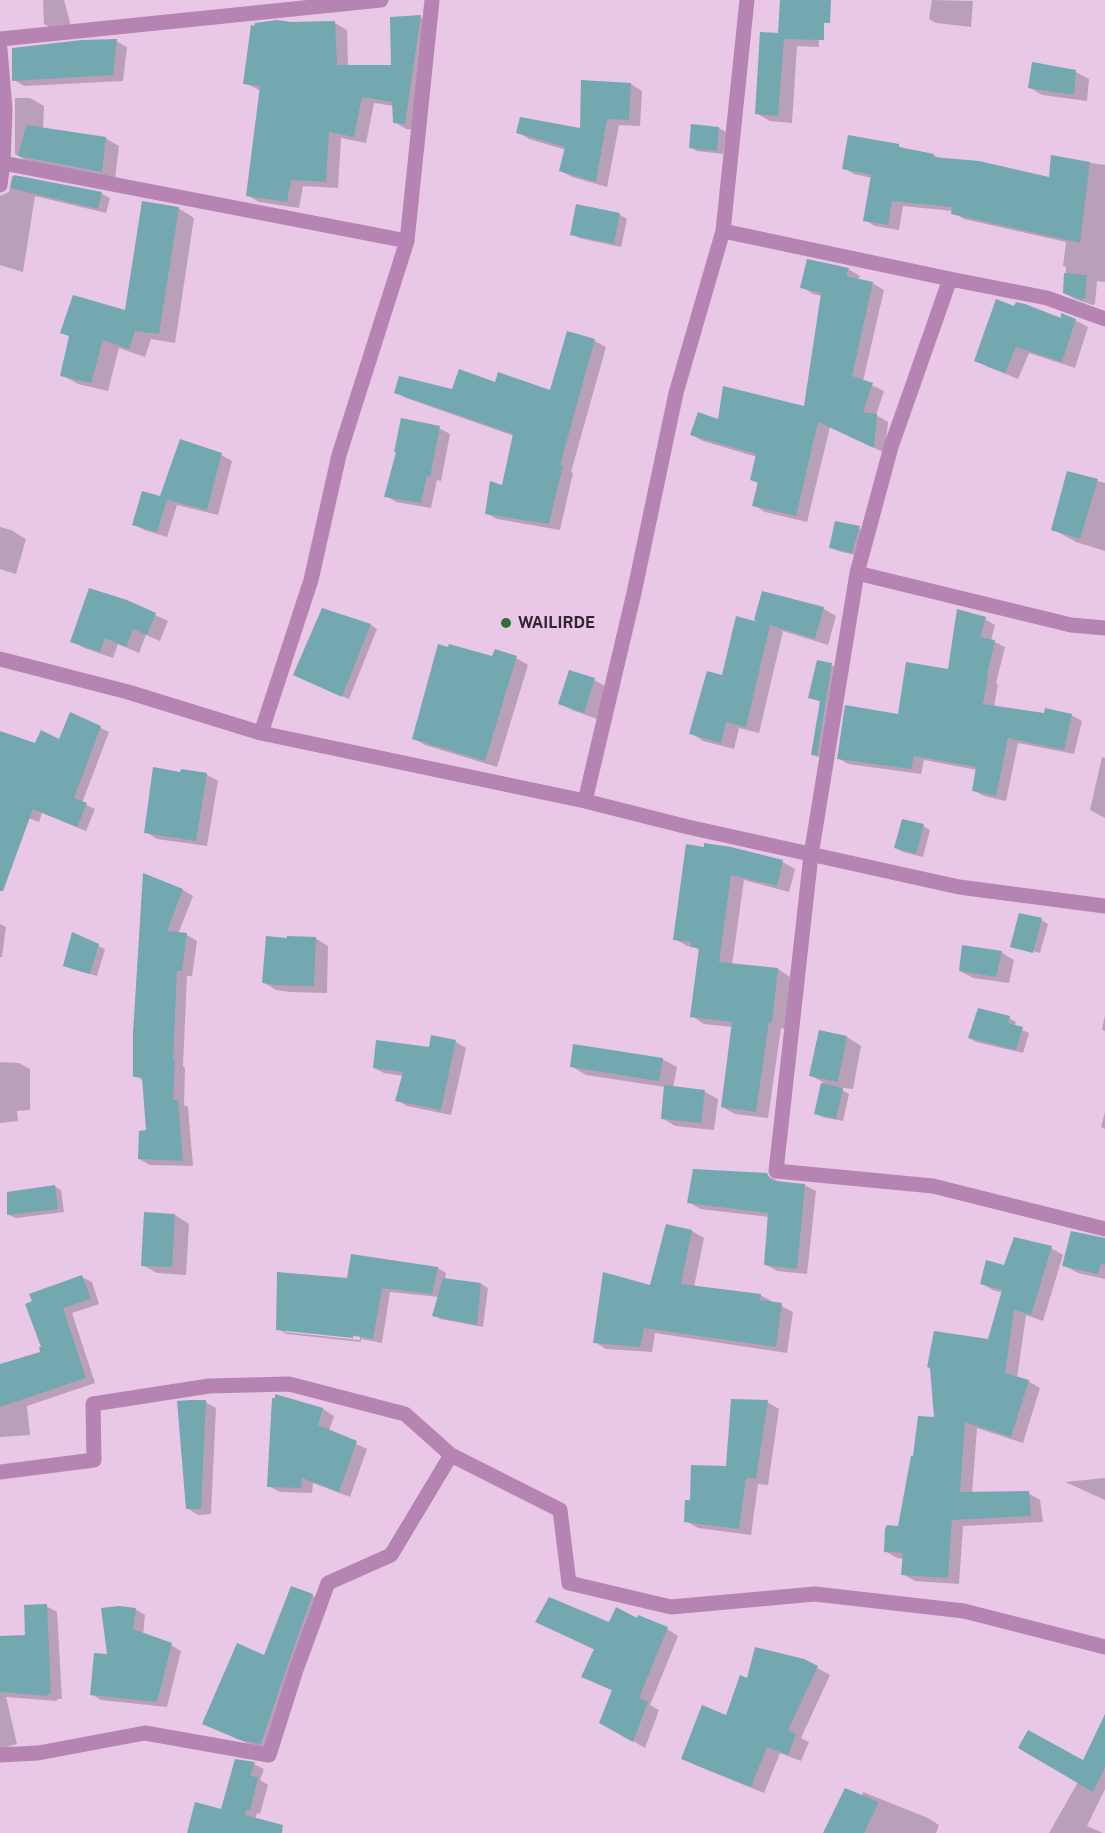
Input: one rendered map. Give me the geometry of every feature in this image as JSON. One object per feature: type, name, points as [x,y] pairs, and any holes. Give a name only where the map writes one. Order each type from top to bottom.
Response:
[{"type":"street","points":[[0,39],[381,0]]},
{"type":"street","points":[[261,734],[311,580],[339,455],[407,241],[432,0]]},
{"type":"street","points":[[585,801],[634,593],[676,393],[723,231],[747,0]]},
{"type":"street","points":[[0,50],[5,109],[0,185]]},
{"type":"street","points":[[3,164],[407,241]]},
{"type":"street","points":[[723,231],[1047,298],[1105,319]]},
{"type":"street","points":[[950,279],[891,447],[856,573],[811,855],[776,1171],[933,1186],[1105,1229]]},
{"type":"street","points":[[856,573],[1071,625],[1105,628]]},
{"type":"street","points":[[0,659],[128,692],[261,734],[585,801],[811,855],[959,887],[1105,906]]},
{"type":"street","points":[[0,1472],[94,1460],[93,1404],[209,1386],[289,1384],[405,1414],[451,1455],[560,1510],[569,1583],[671,1607],[815,1594],[964,1611],[1105,1647]]},
{"type":"street","points":[[0,1755],[38,1753],[145,1733],[269,1755],[296,1670],[328,1583],[391,1555],[451,1455]]},
{"type":"building","points":[[780,0],[831,0],[830,23],[824,23],[824,40],[784,39],[778,116],[755,114],[760,32],[778,33]]},
{"type":"building","points":[[421,15],[405,124],[393,123],[392,102],[362,97],[354,137],[329,132],[326,182],[291,180],[287,202],[246,196],[260,86],[243,84],[251,25],[277,20],[335,21],[337,65],[391,65],[390,17]]},
{"type":"building","points":[[117,39],[113,75],[12,81],[12,48],[82,40]]},
{"type":"building","points":[[1032,62],[1076,70],[1074,95],[1028,88]]},
{"type":"building","points":[[581,80],[631,83],[629,120],[607,119],[596,182],[559,171],[565,147],[516,133],[520,117],[580,128]]},
{"type":"building","points":[[691,124],[719,127],[717,151],[689,148]]},
{"type":"building","points":[[26,125],[106,137],[102,172],[18,156]]},
{"type":"building","points":[[848,135],[899,144],[899,147],[934,154],[933,157],[979,161],[1049,177],[1051,155],[1090,162],[1080,243],[951,214],[952,207],[892,201],[888,225],[863,221],[871,175],[842,169]]},
{"type":"building","points":[[14,175],[102,192],[98,209],[10,188]]},
{"type":"building","points":[[142,201],[179,207],[159,334],[135,331],[129,349],[103,340],[91,383],[60,376],[69,336],[60,333],[73,295],[125,310]]},
{"type":"building","points":[[576,204],[620,213],[614,244],[570,235]]},
{"type":"building","points":[[807,259],[849,268],[846,276],[873,282],[852,376],[873,383],[863,412],[877,414],[874,448],[818,422],[796,516],[752,506],[758,482],[750,480],[756,454],[690,435],[698,412],[718,419],[723,386],[804,406],[821,293],[800,288]]},
{"type":"building","points":[[1064,273],[1087,275],[1085,299],[1063,293]]},
{"type":"building","points":[[996,299],[1014,306],[1016,302],[1025,304],[1061,318],[1061,313],[1076,319],[1062,362],[1016,347],[1005,373],[974,361]]},
{"type":"building","points":[[567,331],[595,339],[560,465],[563,465],[549,524],[485,514],[490,481],[502,485],[513,434],[394,393],[399,376],[452,389],[459,369],[495,382],[498,372],[550,390]]},
{"type":"building","points":[[401,418],[440,426],[430,477],[427,475],[421,503],[384,497],[396,452],[394,452]]},
{"type":"building","points":[[180,439],[222,453],[207,510],[167,500],[157,532],[132,525],[142,491],[160,496]]},
{"type":"building","points":[[1067,471],[1098,479],[1080,539],[1051,530]]},
{"type":"building","points":[[835,521],[860,526],[852,553],[829,548]]},
{"type":"building","points":[[89,588],[127,600],[156,613],[147,635],[133,629],[126,647],[105,638],[100,652],[70,642]]},
{"type":"building","points":[[762,591],[824,607],[815,639],[770,625],[746,727],[726,722],[721,743],[689,734],[707,671],[722,675],[736,616],[758,622],[754,620]]},
{"type":"building","points":[[322,608],[371,624],[342,697],[293,675]]},
{"type":"building","points":[[957,609],[986,617],[980,637],[995,640],[983,704],[1044,713],[1045,708],[1072,714],[1064,750],[1008,738],[996,796],[972,791],[976,767],[914,756],[911,769],[837,759],[845,705],[898,714],[906,662],[948,669]]},
{"type":"building","points":[[438,644],[448,647],[449,644],[492,656],[495,649],[517,656],[485,761],[412,739]]},
{"type":"building","points":[[817,660],[832,663],[817,756],[811,755],[820,701],[808,698]]},
{"type":"building","points":[[569,670],[595,678],[584,713],[558,704]]},
{"type":"building","points":[[70,712],[101,726],[74,798],[87,803],[77,827],[33,809],[3,891],[0,891],[0,731],[35,743],[41,730],[59,739]]},
{"type":"building","points":[[153,767],[180,772],[181,769],[207,773],[196,841],[144,833]]},
{"type":"building","points":[[902,819],[924,824],[916,854],[894,848]]},
{"type":"building","points":[[704,843],[783,860],[777,886],[731,875],[719,962],[778,968],[772,1023],[769,1022],[756,1112],[721,1107],[732,1022],[690,1017],[699,948],[690,947],[691,942],[673,940],[686,844],[704,847]]},
{"type":"building","points":[[143,873],[183,889],[167,931],[187,933],[182,971],[177,971],[173,1060],[175,1060],[173,1100],[178,1100],[183,1161],[138,1159],[139,1131],[146,1130],[142,1077],[133,1077],[133,1033]]},
{"type":"building","points":[[1019,913],[1042,918],[1033,953],[1010,947]]},
{"type":"building","points":[[72,932],[99,944],[90,974],[63,966]]},
{"type":"building","points":[[266,936],[316,937],[314,986],[262,983]]},
{"type":"building","points":[[962,945],[1002,951],[996,977],[959,971]]},
{"type":"building","points":[[978,1008],[1010,1016],[1008,1023],[1023,1027],[1016,1050],[968,1038]]},
{"type":"building","points":[[819,1030],[847,1036],[838,1082],[809,1076]]},
{"type":"building","points":[[431,1035],[456,1040],[441,1110],[395,1101],[403,1072],[373,1068],[376,1040],[429,1047]]},
{"type":"building","points":[[573,1044],[663,1058],[659,1081],[570,1067]]},
{"type":"building","points":[[821,1083],[843,1088],[836,1119],[814,1114]]},
{"type":"building","points":[[664,1085],[705,1090],[701,1123],[661,1119]]},
{"type":"building","points":[[693,1169],[767,1173],[774,1181],[805,1184],[797,1269],[764,1265],[768,1213],[687,1203]]},
{"type":"building","points":[[55,1185],[58,1209],[7,1215],[7,1192]]},
{"type":"building","points":[[144,1212],[175,1214],[172,1267],[141,1266]]},
{"type":"building","points":[[666,1224],[692,1230],[681,1284],[761,1294],[760,1300],[782,1303],[776,1347],[644,1328],[640,1347],[593,1343],[603,1272],[650,1285]]},
{"type":"building","points":[[1071,1231],[1105,1238],[1105,1265],[1101,1264],[1098,1274],[1062,1266]]},
{"type":"building","points":[[1014,1237],[1052,1246],[1031,1315],[1014,1310],[1005,1373],[1029,1380],[1011,1437],[965,1422],[960,1492],[1029,1491],[1031,1516],[952,1520],[948,1578],[901,1575],[903,1553],[884,1552],[885,1529],[887,1525],[898,1526],[911,1456],[913,1456],[918,1416],[934,1417],[930,1368],[927,1367],[934,1331],[988,1339],[1002,1290],[980,1284],[986,1260],[1004,1265]]},
{"type":"building","points":[[351,1254],[438,1267],[432,1294],[382,1288],[373,1339],[353,1335],[353,1338],[276,1330],[277,1272],[347,1278]]},
{"type":"building","points":[[82,1275],[91,1299],[63,1308],[86,1378],[0,1407],[0,1364],[40,1352],[39,1347],[41,1347],[25,1304],[32,1301],[29,1294]]},
{"type":"building","points":[[443,1278],[481,1283],[477,1325],[432,1316]]},
{"type":"building","points":[[275,1394],[323,1408],[318,1425],[357,1441],[339,1492],[302,1478],[301,1488],[267,1487],[272,1398],[275,1398]]},
{"type":"building","points":[[731,1399],[768,1400],[756,1479],[746,1478],[739,1529],[684,1522],[685,1500],[690,1500],[691,1465],[726,1466]]},
{"type":"building","points":[[206,1400],[201,1509],[186,1509],[177,1401]]},
{"type":"building","points":[[291,1586],[313,1594],[261,1744],[240,1740],[202,1724],[237,1643],[264,1655]]},
{"type":"building","points":[[549,1597],[609,1622],[616,1607],[637,1618],[638,1615],[668,1627],[639,1698],[648,1702],[633,1742],[599,1723],[612,1690],[581,1677],[594,1649],[535,1622]]},
{"type":"building","points":[[47,1604],[51,1694],[47,1696],[0,1692],[0,1636],[25,1635],[24,1605]]},
{"type":"building","points":[[119,1606],[136,1608],[133,1629],[172,1643],[157,1702],[90,1695],[94,1653],[107,1654],[101,1608]]},
{"type":"building","points":[[755,1647],[804,1659],[818,1666],[788,1730],[796,1734],[788,1755],[767,1747],[751,1787],[681,1759],[702,1705],[726,1715],[740,1675],[747,1678]]},
{"type":"building","points":[[1105,1714],[1105,1767],[1093,1792],[1018,1748],[1028,1730],[1083,1760]]},
{"type":"building","points":[[235,1759],[255,1762],[250,1775],[258,1778],[250,1810],[247,1809],[245,1815],[283,1825],[282,1833],[187,1833],[195,1802],[221,1809]]},
{"type":"building","points":[[845,1788],[879,1802],[864,1833],[823,1833]]},
{"type":"place","name":"WAILIRDE","points":[[506,623]]}]
